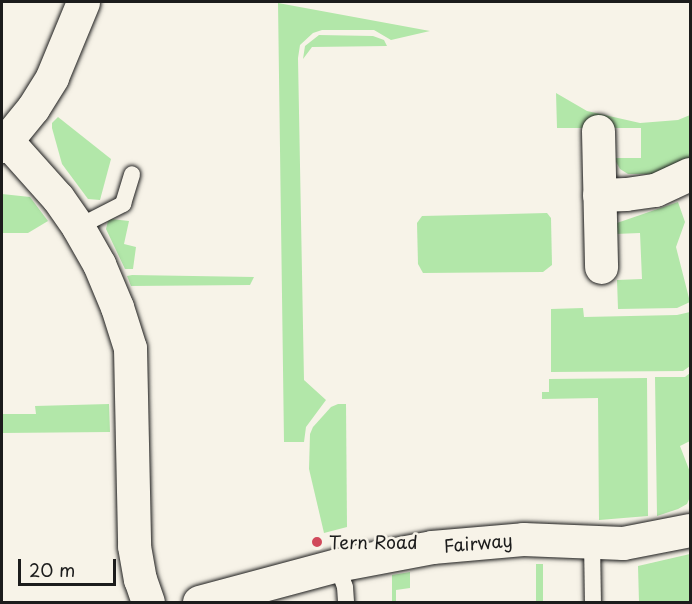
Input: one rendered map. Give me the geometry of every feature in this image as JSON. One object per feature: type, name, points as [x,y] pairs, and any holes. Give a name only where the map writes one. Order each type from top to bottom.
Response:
[{"type":"street","points":[[83,2],[52,77],[33,108],[4,144],[58,198],[78,227],[99,264],[117,307],[130,348],[135,546],[140,579],[148,603]]},
{"type":"street","points":[[598,131],[601,267]]},
{"type":"street","points":[[599,195],[655,190],[690,174]]},
{"type":"street","name":"Fairway","points":[[199,603],[337,565],[390,554],[476,542],[523,539],[623,543],[690,530]]},
{"type":"lane","points":[[78,227],[123,204],[132,174]]},
{"type":"lane","points":[[592,541],[593,603]]},
{"type":"lane","points":[[337,565],[345,587],[346,603]]},
{"type":"green space","points":[[278,3],[430,31],[391,40],[374,30],[322,30],[313,33],[300,45],[298,58],[304,380],[326,400],[306,427],[304,442],[284,442]]},
{"type":"green space","points":[[319,35],[373,36],[384,40],[387,46],[312,47],[303,59],[305,46]]},
{"type":"green space","points":[[556,93],[587,111],[640,123],[678,120],[690,115],[690,159],[652,174],[628,174],[620,169],[614,158],[641,158],[641,128],[557,128]]},
{"type":"green space","points":[[58,117],[111,159],[100,200],[88,199],[62,164],[52,128],[52,123]]},
{"type":"green space","points":[[2,194],[30,197],[48,221],[28,233],[2,233]]},
{"type":"green space","points":[[678,202],[685,222],[676,247],[690,302],[677,308],[618,309],[617,280],[642,279],[640,233],[615,234],[614,224]]},
{"type":"green space","points":[[547,213],[551,218],[552,265],[543,272],[423,273],[418,264],[417,223],[422,216]]},
{"type":"green space","points":[[111,219],[129,221],[124,244],[136,247],[133,269],[125,269],[106,229]]},
{"type":"green space","points":[[127,276],[254,277],[250,285],[131,286]]},
{"type":"green space","points":[[583,308],[584,317],[677,315],[690,312],[690,366],[683,371],[551,372],[551,309]]},
{"type":"green space","points":[[690,373],[690,441],[680,446],[690,472],[690,497],[687,504],[657,516],[655,377],[685,377]]},
{"type":"green space","points":[[647,378],[648,516],[599,520],[598,398],[542,399],[542,392],[549,392],[549,379]]},
{"type":"green space","points":[[109,404],[110,432],[2,433],[2,414],[36,414],[35,406]]},
{"type":"green space","points":[[346,404],[347,527],[324,533],[309,469],[310,434],[313,427],[331,407]]},
{"type":"green space","points":[[690,554],[690,602],[639,602],[638,566]]},
{"type":"green space","points":[[536,564],[543,564],[543,602],[536,602]]},
{"type":"green space","points":[[410,572],[410,588],[396,590],[396,602],[392,602],[392,575]]},
{"type":"place","name":"Tern Road","points":[[317,542]]}]
